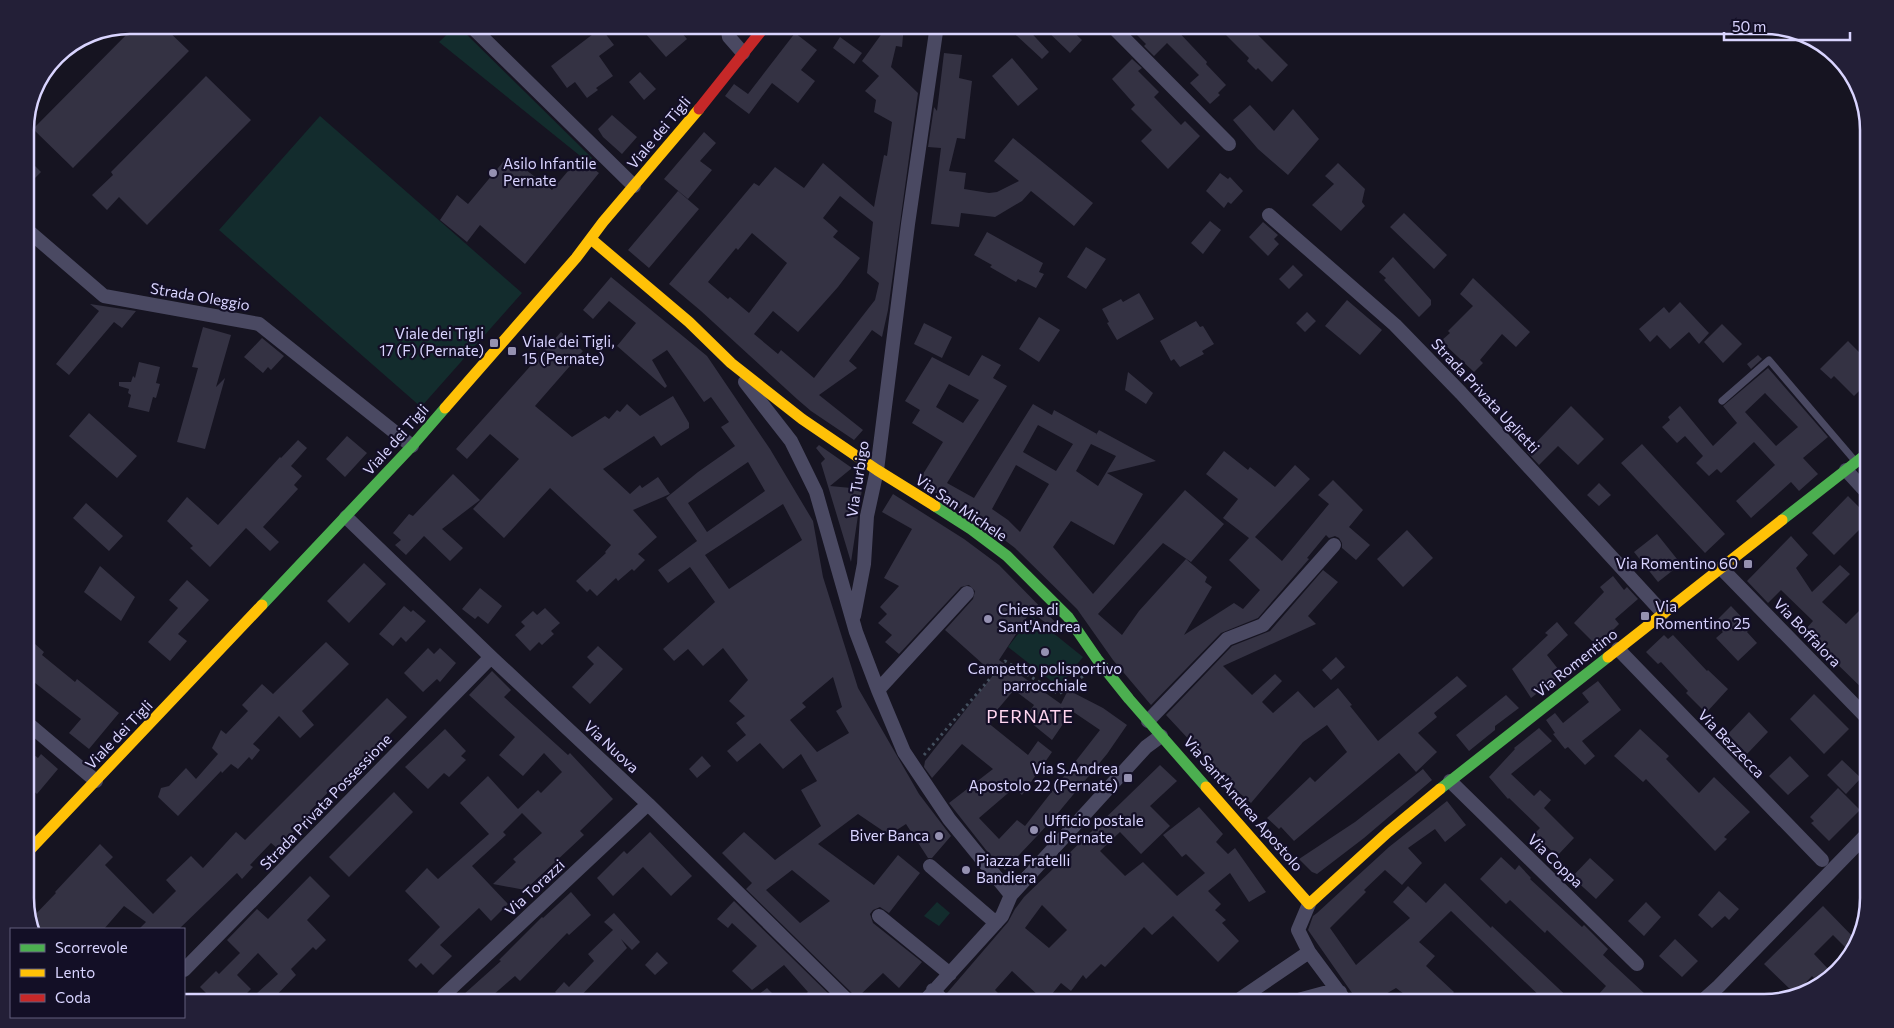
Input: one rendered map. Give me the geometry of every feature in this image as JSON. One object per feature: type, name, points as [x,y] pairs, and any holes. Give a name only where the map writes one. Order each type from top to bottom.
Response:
[{"type":"street","points":[[479,34],[634,186]]},
{"type":"street","points":[[728,34],[743,53]]},
{"type":"street","name":"Viale dei Tigli","points":[[34,846],[412,446],[591,239],[759,34]]},
{"type":"street","name":"Via Turbigo","points":[[936,34],[876,470],[868,516],[864,564],[854,619],[856,632],[904,752],[949,819],[1011,895]]},
{"type":"street","points":[[1120,34],[1229,144]]},
{"type":"street","name":"Strada Privata Uglietti","points":[[1269,215],[1395,324],[1663,613]]},
{"type":"street","name":"Strada Oleggio","points":[[34,236],[104,296],[259,324],[412,446]]},
{"type":"street","name":"Via San Michele","points":[[591,239],[669,304],[731,363],[802,419],[876,470],[971,529],[1007,556],[1068,617],[1097,659],[1161,736]]},
{"type":"street","points":[[731,363],[791,441],[816,492],[854,619]]},
{"type":"street","points":[[791,441],[802,419]]},
{"type":"street","name":"Via Romentino","points":[[1309,904],[1388,832],[1860,459]]},
{"type":"street","points":[[1851,466],[1860,480]]},
{"type":"street","name":"Via Nuova","points":[[346,517],[491,657],[648,804],[841,994]]},
{"type":"street","points":[[1148,721],[1227,639],[1263,624],[1334,545]]},
{"type":"street","name":"Via Boffalora","points":[[1721,568],[1860,711]]},
{"type":"street","points":[[878,690],[967,593]]},
{"type":"street","name":"Via Bezzecca","points":[[1618,649],[1822,860]]},
{"type":"street","name":"Strada Privata Possessione","points":[[185,969],[491,657]]},
{"type":"street","points":[[34,729],[96,781]]},
{"type":"street","name":"Via Sant'Andrea Apostolo","points":[[930,994],[1002,916],[1011,895],[1146,747],[1161,736],[1309,904]]},
{"type":"street","name":"Via Coppa","points":[[1450,782],[1637,964]]},
{"type":"street","name":"Via Torazzi","points":[[445,994],[648,804]]},
{"type":"street","points":[[1710,994],[1860,841]]},
{"type":"street","points":[[930,866],[996,923]]},
{"type":"street","points":[[1309,904],[1298,930],[1309,952],[1341,994]]},
{"type":"street","points":[[879,916],[950,974]]},
{"type":"street","points":[[1247,994],[1309,952]]},
{"type":"street","points":[[933,990],[937,994]]},
{"type":"lane","points":[[1722,401],[1769,360],[1851,466]]},
{"type":"path","points":[[914,767],[1005,661],[1059,694],[1072,682],[1085,675],[1097,659]]},
{"type":"green space","points":[[447,34],[466,34],[592,158],[589,163],[439,42]]},
{"type":"green space","points":[[320,116],[522,293],[421,407],[219,230]]},
{"type":"green space","name":"Campetto polisportivo parrocchiale","points":[[1032,616],[1083,657],[1059,687],[1008,647]]},
{"type":"green space","points":[[937,902],[950,913],[939,926],[924,916]]},
{"type":"building","points":[[127,34],[171,34],[189,51],[73,168],[34,128]]},
{"type":"building","points":[[593,34],[606,34],[614,45],[599,56],[613,76],[596,88],[598,90],[587,98],[575,82],[567,88],[551,66]]},
{"type":"building","points":[[646,34],[683,34],[687,39],[666,57]]},
{"type":"building","points":[[794,34],[817,50],[801,70],[815,81],[798,103],[772,83],[749,114],[725,96],[734,84],[748,94]]},
{"type":"building","points":[[882,34],[903,34],[902,47],[896,46],[891,67],[918,93],[888,310],[882,337],[872,330],[849,361],[857,368],[819,395],[863,430],[854,440],[811,411],[669,284],[754,183],[759,186],[775,167],[804,188],[823,163],[874,207],[884,155],[887,156],[892,122],[874,112],[876,100],[865,91],[879,76],[862,61]],"holes":[[[840,196],[873,222],[867,273],[879,283],[875,300],[814,378],[781,350],[778,354],[754,334],[773,311],[798,332],[838,287],[860,258],[833,237],[838,231],[823,218]],[[752,233],[787,263],[749,313],[708,282],[736,248],[738,250]]]},
{"type":"building","points":[[1015,34],[1032,34],[1049,52],[1042,59]]},
{"type":"building","points":[[1050,34],[1076,34],[1082,40],[1070,53]]},
{"type":"building","points":[[1136,34],[1181,34],[1226,85],[1218,93],[1220,95],[1210,104],[1190,83],[1199,75],[1167,43],[1154,56],[1144,46],[1146,44]]},
{"type":"building","points":[[1225,34],[1257,34],[1288,65],[1272,82],[1258,68],[1256,70],[1247,61],[1249,58]]},
{"type":"building","points":[[840,37],[862,53],[854,64],[833,48]]},
{"type":"building","points":[[944,53],[962,55],[959,78],[972,81],[965,139],[957,138],[949,171],[966,173],[964,189],[989,193],[997,192],[1019,181],[994,161],[1013,138],[1093,203],[1074,226],[1031,191],[1022,201],[995,217],[961,213],[959,227],[931,224],[941,148],[928,147],[934,107],[937,111]]},
{"type":"building","points":[[1012,58],[1038,89],[1018,106],[992,76]]},
{"type":"building","points":[[1132,59],[1142,68],[1138,71],[1159,92],[1154,97],[1181,125],[1185,121],[1200,136],[1168,169],[1141,141],[1152,130],[1131,109],[1135,105],[1112,79]]},
{"type":"building","points":[[640,72],[656,89],[644,100],[629,82]]},
{"type":"building","points":[[206,76],[251,120],[147,225],[119,197],[107,210],[92,195],[113,175],[111,172]]},
{"type":"building","points":[[1250,105],[1274,131],[1293,109],[1319,139],[1288,175],[1258,149],[1233,120]]},
{"type":"building","points":[[612,115],[637,137],[622,154],[603,137],[598,129]]},
{"type":"building","points":[[704,132],[716,143],[700,161],[712,170],[688,199],[664,179]]},
{"type":"building","points":[[508,156],[552,190],[579,158],[599,173],[525,264],[480,225],[467,242],[440,220],[457,195],[468,204]]},
{"type":"building","points":[[1338,163],[1365,189],[1362,202],[1365,206],[1341,231],[1312,205],[1334,184],[1325,176]]},
{"type":"building","points":[[34,165],[41,172],[34,179]]},
{"type":"building","points":[[1220,173],[1228,179],[1230,177],[1243,191],[1231,204],[1228,202],[1224,208],[1206,191]]},
{"type":"building","points":[[678,191],[699,209],[649,268],[628,250]]},
{"type":"building","points":[[1404,213],[1447,255],[1434,269],[1390,227]]},
{"type":"building","points":[[1210,221],[1221,230],[1203,254],[1191,243]]},
{"type":"building","points":[[1263,222],[1278,235],[1274,239],[1279,244],[1268,256],[1249,237]]},
{"type":"building","points":[[987,232],[1043,263],[1039,272],[1044,274],[1036,288],[1018,279],[1016,282],[974,255]]},
{"type":"building","points":[[1086,247],[1106,259],[1086,289],[1067,277]]},
{"type":"building","points":[[1393,257],[1431,300],[1431,305],[1419,317],[1384,280],[1386,278],[1379,272]]},
{"type":"building","points":[[1293,265],[1303,275],[1289,289],[1279,279]]},
{"type":"building","points":[[611,277],[707,356],[770,449],[813,521],[823,577],[858,688],[919,794],[951,836],[932,858],[928,858],[906,824],[889,835],[858,814],[818,844],[874,885],[898,855],[920,873],[889,913],[880,907],[873,910],[870,914],[873,923],[922,962],[899,988],[883,973],[861,994],[853,994],[746,889],[752,883],[722,853],[744,832],[775,860],[821,826],[801,790],[817,781],[801,754],[783,769],[760,743],[737,762],[727,751],[746,735],[736,723],[745,716],[729,701],[748,680],[723,648],[703,666],[688,649],[674,661],[663,649],[715,602],[690,567],[668,583],[658,570],[697,541],[666,498],[698,472],[735,446],[721,427],[729,422],[711,397],[704,402],[667,350],[652,360],[667,386],[665,388],[617,346],[636,323],[609,301],[593,319],[583,310]],"holes":[[[748,462],[765,491],[707,532],[688,503]],[[783,504],[802,540],[729,589],[705,555]],[[833,677],[842,707],[836,711],[849,733],[817,752],[790,720],[806,707],[802,703]],[[792,870],[830,901],[800,923],[766,890]]]},
{"type":"building","points":[[1473,278],[1530,332],[1516,347],[1502,334],[1480,360],[1483,363],[1474,372],[1441,341],[1450,333],[1448,331],[1473,306],[1460,294]]},
{"type":"building","points":[[1139,293],[1154,319],[1117,340],[1107,323],[1109,322],[1102,309],[1121,299],[1123,302]]},
{"type":"building","points":[[1347,300],[1382,330],[1360,355],[1325,326]]},
{"type":"building","points":[[1680,302],[1709,333],[1699,344],[1689,332],[1670,349],[1657,335],[1650,342],[1639,329],[1664,307],[1669,313]]},
{"type":"building","points":[[90,304],[136,311],[122,328],[114,322],[69,375],[56,364],[99,311]]},
{"type":"building","points":[[1307,312],[1316,321],[1305,332],[1296,323]]},
{"type":"building","points":[[1039,317],[1060,330],[1039,362],[1019,349]]},
{"type":"building","points":[[1196,321],[1200,327],[1203,326],[1214,344],[1202,351],[1204,354],[1180,367],[1174,359],[1171,361],[1160,341]]},
{"type":"building","points":[[924,323],[952,337],[942,358],[914,344]]},
{"type":"building","points":[[1722,324],[1742,344],[1723,363],[1704,342]]},
{"type":"building","points":[[203,327],[231,335],[216,387],[225,378],[205,449],[177,442],[198,368],[192,367]]},
{"type":"building","points":[[561,332],[583,351],[535,406],[572,437],[605,416],[609,419],[617,410],[620,412],[627,404],[640,416],[673,396],[689,423],[689,428],[661,446],[654,436],[603,469],[630,494],[640,485],[642,488],[658,477],[670,494],[633,510],[657,537],[638,554],[645,560],[634,571],[632,569],[618,581],[616,578],[597,596],[590,589],[587,592],[576,581],[606,553],[611,545],[550,488],[504,538],[473,509],[519,459],[490,434],[467,459],[456,449]]},
{"type":"building","points":[[262,338],[284,356],[271,370],[268,367],[263,373],[244,357]]},
{"type":"building","points":[[1848,341],[1860,353],[1860,390],[1854,396],[1834,376],[1831,379],[1820,369]]},
{"type":"building","points":[[982,355],[1001,365],[993,378],[1007,386],[947,483],[974,498],[1033,404],[1052,415],[1054,410],[1097,434],[1099,430],[1156,461],[1107,473],[1143,494],[1114,545],[1071,521],[1053,547],[1093,594],[1185,490],[1224,524],[1191,562],[1163,543],[1098,614],[1122,635],[1139,611],[1186,559],[1207,577],[1205,582],[1212,587],[1184,635],[1234,603],[1243,609],[1260,590],[1229,560],[1249,538],[1223,518],[1238,499],[1206,474],[1224,451],[1248,470],[1250,467],[1275,487],[1295,465],[1310,479],[1255,537],[1282,561],[1329,504],[1318,495],[1333,480],[1363,510],[1349,527],[1370,545],[1356,560],[1342,548],[1339,538],[1335,536],[1329,538],[1326,535],[1307,558],[1309,559],[1258,618],[1221,633],[1151,705],[1113,660],[1077,609],[1015,548],[977,519],[918,482],[943,442],[912,423],[920,410],[905,401],[932,357],[969,376]],"holes":[[[949,384],[979,400],[963,423],[936,407]],[[1038,425],[1073,444],[1056,471],[1023,452]],[[1091,444],[1116,456],[1098,486],[1076,471]],[[1016,465],[1049,484],[1020,532],[1008,520],[992,509]]]},
{"type":"building","points":[[1758,355],[1762,359],[1751,369],[1747,364]]},
{"type":"building","points":[[139,362],[160,367],[156,383],[160,384],[156,398],[153,397],[149,412],[128,407],[131,395],[128,393],[129,389],[119,386],[119,382],[131,382],[133,376],[135,378]]},
{"type":"building","points":[[1768,368],[1828,437],[1803,458],[1818,474],[1799,491],[1791,482],[1751,518],[1736,501],[1775,465],[1754,442],[1721,473],[1717,469],[1709,476],[1696,463],[1703,456],[1685,436],[1677,443],[1662,427],[1670,420],[1668,417],[1680,406],[1713,446],[1737,423],[1723,406]],"holes":[[[1765,393],[1798,427],[1776,446],[1745,412]]]},
{"type":"building","points":[[1128,372],[1153,393],[1146,404],[1125,390]]},
{"type":"building","points":[[1571,406],[1604,439],[1578,465],[1558,446],[1539,465],[1527,452]]},
{"type":"building","points":[[89,413],[137,456],[117,478],[69,436]]},
{"type":"building","points":[[347,436],[367,453],[345,477],[326,459]]},
{"type":"building","points":[[298,440],[307,448],[291,466],[302,476],[294,485],[298,489],[263,527],[279,542],[270,551],[246,528],[210,567],[190,548],[193,546],[167,521],[187,497],[218,525]]},
{"type":"building","points":[[1642,444],[1725,534],[1705,553],[1621,463]]},
{"type":"building","points":[[819,445],[852,468],[830,486],[862,489],[851,562],[821,463],[825,459],[816,448]]},
{"type":"building","points":[[453,474],[480,500],[442,529],[463,548],[450,561],[424,536],[406,555],[395,545],[401,540],[393,533],[409,514],[413,516]]},
{"type":"building","points":[[1599,483],[1611,495],[1599,506],[1587,495]]},
{"type":"building","points":[[893,494],[964,539],[999,565],[1063,630],[1059,634],[1031,611],[999,660],[1061,704],[1068,690],[1103,708],[1127,725],[1107,754],[1053,819],[1005,870],[986,850],[949,803],[993,769],[962,744],[932,778],[924,767],[925,761],[994,674],[945,630],[973,599],[975,591],[969,585],[961,587],[899,654],[885,642],[892,635],[878,623],[887,614],[880,607],[899,586],[884,578],[912,529],[882,512]],"holes":[[[1014,690],[1034,705],[1025,718],[1052,740],[1072,711],[1100,730],[1025,826],[1017,820],[999,839],[979,818],[1014,788],[1022,795],[1052,752],[1038,741],[1028,755],[987,722]]]},
{"type":"building","points":[[1848,496],[1860,508],[1860,529],[1834,555],[1812,533]]},
{"type":"building","points":[[86,503],[123,536],[109,551],[73,518]]},
{"type":"building","points":[[1407,530],[1433,558],[1403,587],[1377,559]]},
{"type":"building","points":[[1657,534],[1681,564],[1658,582],[1634,552]]},
{"type":"building","points":[[1791,536],[1808,555],[1796,568],[1812,592],[1840,565],[1850,574],[1822,602],[1846,624],[1860,610],[1860,686],[1831,658],[1833,656],[1805,630],[1813,621],[1781,590],[1768,603],[1747,581]]},
{"type":"building","points":[[364,563],[386,584],[349,623],[327,601]]},
{"type":"building","points":[[100,566],[135,597],[121,621],[84,592]]},
{"type":"building","points":[[1323,570],[1338,582],[1308,616],[1316,624],[1223,666],[1252,695],[1275,674],[1282,681],[1262,702],[1273,713],[1298,691],[1314,708],[1338,688],[1378,741],[1457,676],[1467,686],[1434,713],[1437,717],[1418,733],[1437,752],[1416,772],[1399,753],[1294,841],[1281,827],[1279,829],[1267,818],[1310,777],[1315,782],[1347,752],[1327,725],[1303,742],[1251,803],[1236,790],[1166,715],[1232,646],[1270,631]]},
{"type":"building","points":[[1613,576],[1624,590],[1627,587],[1638,599],[1615,619],[1619,624],[1597,646],[1574,623],[1604,592],[1600,587]]},
{"type":"building","points":[[187,580],[209,600],[178,634],[187,641],[170,661],[148,642],[178,608],[169,600]]},
{"type":"building","points":[[480,588],[502,606],[488,624],[478,616],[475,619],[462,609]]},
{"type":"building","points":[[404,606],[411,612],[413,610],[426,621],[406,642],[401,637],[393,646],[379,634]]},
{"type":"building","points":[[1731,606],[1751,627],[1747,632],[1757,643],[1738,661],[1716,638],[1723,632],[1714,623]]},
{"type":"building","points":[[545,608],[560,623],[551,631],[554,634],[542,645],[539,642],[530,651],[515,635],[525,626],[521,622],[533,611],[537,615]]},
{"type":"building","points":[[1557,622],[1568,635],[1547,655],[1562,674],[1531,698],[1512,669],[1548,635],[1545,633]]},
{"type":"building","points":[[1664,635],[1668,639],[1673,635],[1707,671],[1728,689],[1706,713],[1686,693],[1688,691],[1661,662],[1658,664],[1646,652]]},
{"type":"building","points":[[326,642],[349,664],[302,711],[314,725],[300,738],[279,716],[253,744],[260,750],[252,760],[249,757],[238,769],[231,764],[222,773],[221,771],[178,816],[158,797],[161,788],[169,786],[186,768],[196,779],[218,754],[212,748],[221,730],[226,734],[248,711],[242,705],[262,684],[273,694]]},
{"type":"building","points":[[34,643],[44,652],[42,655],[75,682],[77,679],[119,713],[89,749],[69,733],[81,719],[34,682]]},
{"type":"building","points":[[598,646],[623,669],[590,704],[572,687],[594,664],[587,657]]},
{"type":"building","points":[[428,648],[434,654],[440,648],[456,663],[440,682],[437,679],[423,692],[404,673]]},
{"type":"building","points":[[1336,657],[1345,667],[1331,680],[1322,670]]},
{"type":"building","points":[[492,671],[511,690],[504,697],[568,755],[570,753],[613,799],[580,831],[584,835],[525,890],[493,884],[516,862],[513,859],[542,833],[522,813],[503,832],[506,835],[472,866],[508,904],[491,921],[479,908],[440,945],[452,956],[433,975],[421,963],[416,968],[408,960],[440,927],[405,891],[427,868],[438,879],[489,834],[460,803],[488,776],[518,809],[538,790],[541,793],[562,772],[544,753],[523,776],[499,755],[515,737],[469,695]]},
{"type":"building","points":[[1598,681],[1621,710],[1582,741],[1595,756],[1585,765],[1568,747],[1565,749],[1553,734],[1555,733],[1546,720],[1555,713],[1563,723],[1589,702],[1582,693]]},
{"type":"building","points":[[1814,694],[1849,729],[1824,754],[1790,719]]},
{"type":"building","points":[[1506,695],[1519,708],[1495,726],[1495,730],[1469,751],[1456,735]]},
{"type":"building","points":[[387,698],[407,717],[353,771],[342,785],[338,782],[310,811],[312,813],[277,848],[271,843],[250,865],[253,867],[242,879],[237,873],[180,928],[140,928],[146,922],[124,906],[105,928],[39,928],[36,914],[100,844],[113,857],[105,865],[153,914],[176,891],[166,880],[191,856],[203,868],[236,832],[245,840]]},
{"type":"building","points":[[1749,712],[1768,732],[1747,754],[1728,734]]},
{"type":"building","points":[[1539,728],[1552,741],[1511,774],[1534,796],[1540,790],[1551,800],[1544,808],[1574,838],[1557,856],[1534,834],[1540,828],[1508,799],[1489,777],[1514,748]]},
{"type":"building","points":[[445,729],[466,751],[461,756],[466,760],[449,777],[444,773],[428,789],[405,767]]},
{"type":"building","points":[[1640,729],[1669,756],[1666,759],[1699,793],[1714,777],[1750,812],[1724,837],[1727,839],[1715,851],[1646,779],[1643,782],[1614,756]]},
{"type":"building","points":[[41,754],[58,769],[37,794],[34,792],[34,755],[38,758]]},
{"type":"building","points":[[702,756],[711,766],[697,778],[689,769]]},
{"type":"building","points":[[1790,756],[1809,776],[1788,795],[1769,776]]},
{"type":"building","points":[[1842,760],[1860,779],[1846,794],[1827,775]]},
{"type":"building","points":[[1160,765],[1177,781],[1150,806],[1170,826],[1141,854],[1120,832],[1100,851],[1125,876],[1143,862],[1177,896],[1205,873],[1186,854],[1182,857],[1163,835],[1199,807],[1223,834],[1216,842],[1228,854],[1235,848],[1266,892],[1249,902],[1230,873],[1208,891],[1221,904],[1215,910],[1226,920],[1222,923],[1239,941],[1218,962],[1173,916],[1152,935],[1144,927],[1105,967],[1101,964],[1086,979],[1083,975],[1071,991],[1061,983],[1052,994],[1037,994],[1012,971],[995,990],[997,994],[948,994],[1008,922],[1024,897]],"holes":[[[1042,905],[1067,930],[1049,948],[1025,928]]]},
{"type":"building","points":[[1423,769],[1432,780],[1364,838],[1317,874],[1312,872],[1299,859],[1355,822]]},
{"type":"building","points":[[1838,788],[1860,810],[1829,841],[1811,823],[1814,821],[1810,817]]},
{"type":"building","points":[[394,792],[413,812],[349,877],[329,857]]},
{"type":"building","points":[[1447,801],[1466,825],[1445,842],[1435,829],[1408,848],[1422,863],[1402,885],[1385,870],[1330,928],[1356,965],[1410,918],[1393,902],[1408,886],[1426,903],[1445,883],[1491,928],[1492,926],[1564,994],[1538,994],[1451,911],[1419,942],[1435,956],[1426,966],[1454,992],[1452,994],[1404,994],[1396,988],[1386,994],[1353,994],[1308,930],[1313,916],[1389,847]]},
{"type":"building","points":[[650,832],[692,876],[671,896],[643,867],[613,896],[597,878],[624,851],[627,854]]},
{"type":"building","points":[[1501,857],[1515,870],[1519,865],[1530,879],[1582,927],[1584,925],[1608,949],[1603,955],[1645,994],[1599,994],[1606,986],[1547,930],[1545,933],[1510,900],[1506,904],[1480,879]]},
{"type":"building","points":[[1590,858],[1614,880],[1596,899],[1572,877]]},
{"type":"building","points":[[310,876],[330,896],[307,920],[326,940],[316,950],[313,947],[291,969],[296,975],[278,994],[256,994],[278,974],[258,953],[237,975],[251,989],[246,994],[207,994],[200,987],[216,971],[219,974],[240,953],[227,940],[257,909],[268,919]]},
{"type":"building","points":[[1719,891],[1739,909],[1729,920],[1725,916],[1712,928],[1698,915]]},
{"type":"building","points":[[571,892],[591,915],[569,935],[567,933],[520,981],[515,976],[494,994],[464,994],[501,961],[499,960]]},
{"type":"building","points":[[734,901],[829,994],[805,994],[808,992],[784,965],[752,990],[732,971],[757,946],[732,923],[728,928],[717,919]]},
{"type":"building","points":[[1646,902],[1661,917],[1644,936],[1628,921]]},
{"type":"building","points":[[1823,906],[1852,936],[1846,948],[1833,935],[1814,954],[1828,969],[1815,979],[1812,976],[1802,986],[1791,990],[1764,964]]},
{"type":"building","points":[[614,913],[640,942],[632,950],[621,939],[627,948],[583,994],[557,994],[555,992],[564,982],[569,987],[594,961],[588,954],[613,930],[604,922]]},
{"type":"building","points":[[1675,939],[1698,961],[1682,977],[1659,956]]},
{"type":"building","points":[[657,952],[668,963],[655,975],[645,965]]},
{"type":"building","points":[[767,988],[773,994],[759,994]]},
{"type":"traffic: fast","points":[[262,605],[412,446],[445,408]]},
{"type":"traffic: fast","points":[[1782,520],[1860,459]]},
{"type":"traffic: fast","points":[[935,506],[971,529],[1007,556],[1068,617],[1097,659],[1129,699],[1206,787]]},
{"type":"traffic: fast","points":[[1440,789],[1608,657]]},
{"type":"traffic: slow","points":[[445,408],[576,258],[603,222],[699,109]]},
{"type":"traffic: slow","points":[[591,239],[689,322],[731,363],[802,419],[877,470],[935,506]]},
{"type":"traffic: slow","points":[[1608,657],[1782,520]]},
{"type":"traffic: slow","points":[[34,846],[262,605]]},
{"type":"traffic: slow","points":[[1206,787],[1309,904],[1388,832],[1440,789]]},
{"type":"traffic: jam","points":[[699,109],[759,34]]},
{"type":"place","name":"Asilo Infantile Pernate","points":[[493,173]]},
{"type":"place","name":"Viale dei Tigli 17 (F) (Pernate)","points":[[494,343]]},
{"type":"place","name":"Viale dei Tigli, 15 (Pernate)","points":[[512,351]]},
{"type":"place","name":"Via Romentino 60","points":[[1748,564]]},
{"type":"place","name":"Via Romentino 25","points":[[1645,616]]},
{"type":"place","name":"Chiesa di Sant'Andrea","points":[[988,619]]},
{"type":"place","name":"Campetto polisportivo parrocchiale","points":[[1045,652]]},
{"type":"place","name":"Via S.Andrea Apostolo 22 (Pernate)","points":[[1128,778]]},
{"type":"place","name":"Ufficio postale di Pernate","points":[[1034,830]]},
{"type":"place","name":"Biver Banca","points":[[939,836]]},
{"type":"place","name":"Piazza Fratelli Bandiera","points":[[966,870]]},
{"type":"district","name":"PERNATE","points":[[1030,717]]}]
